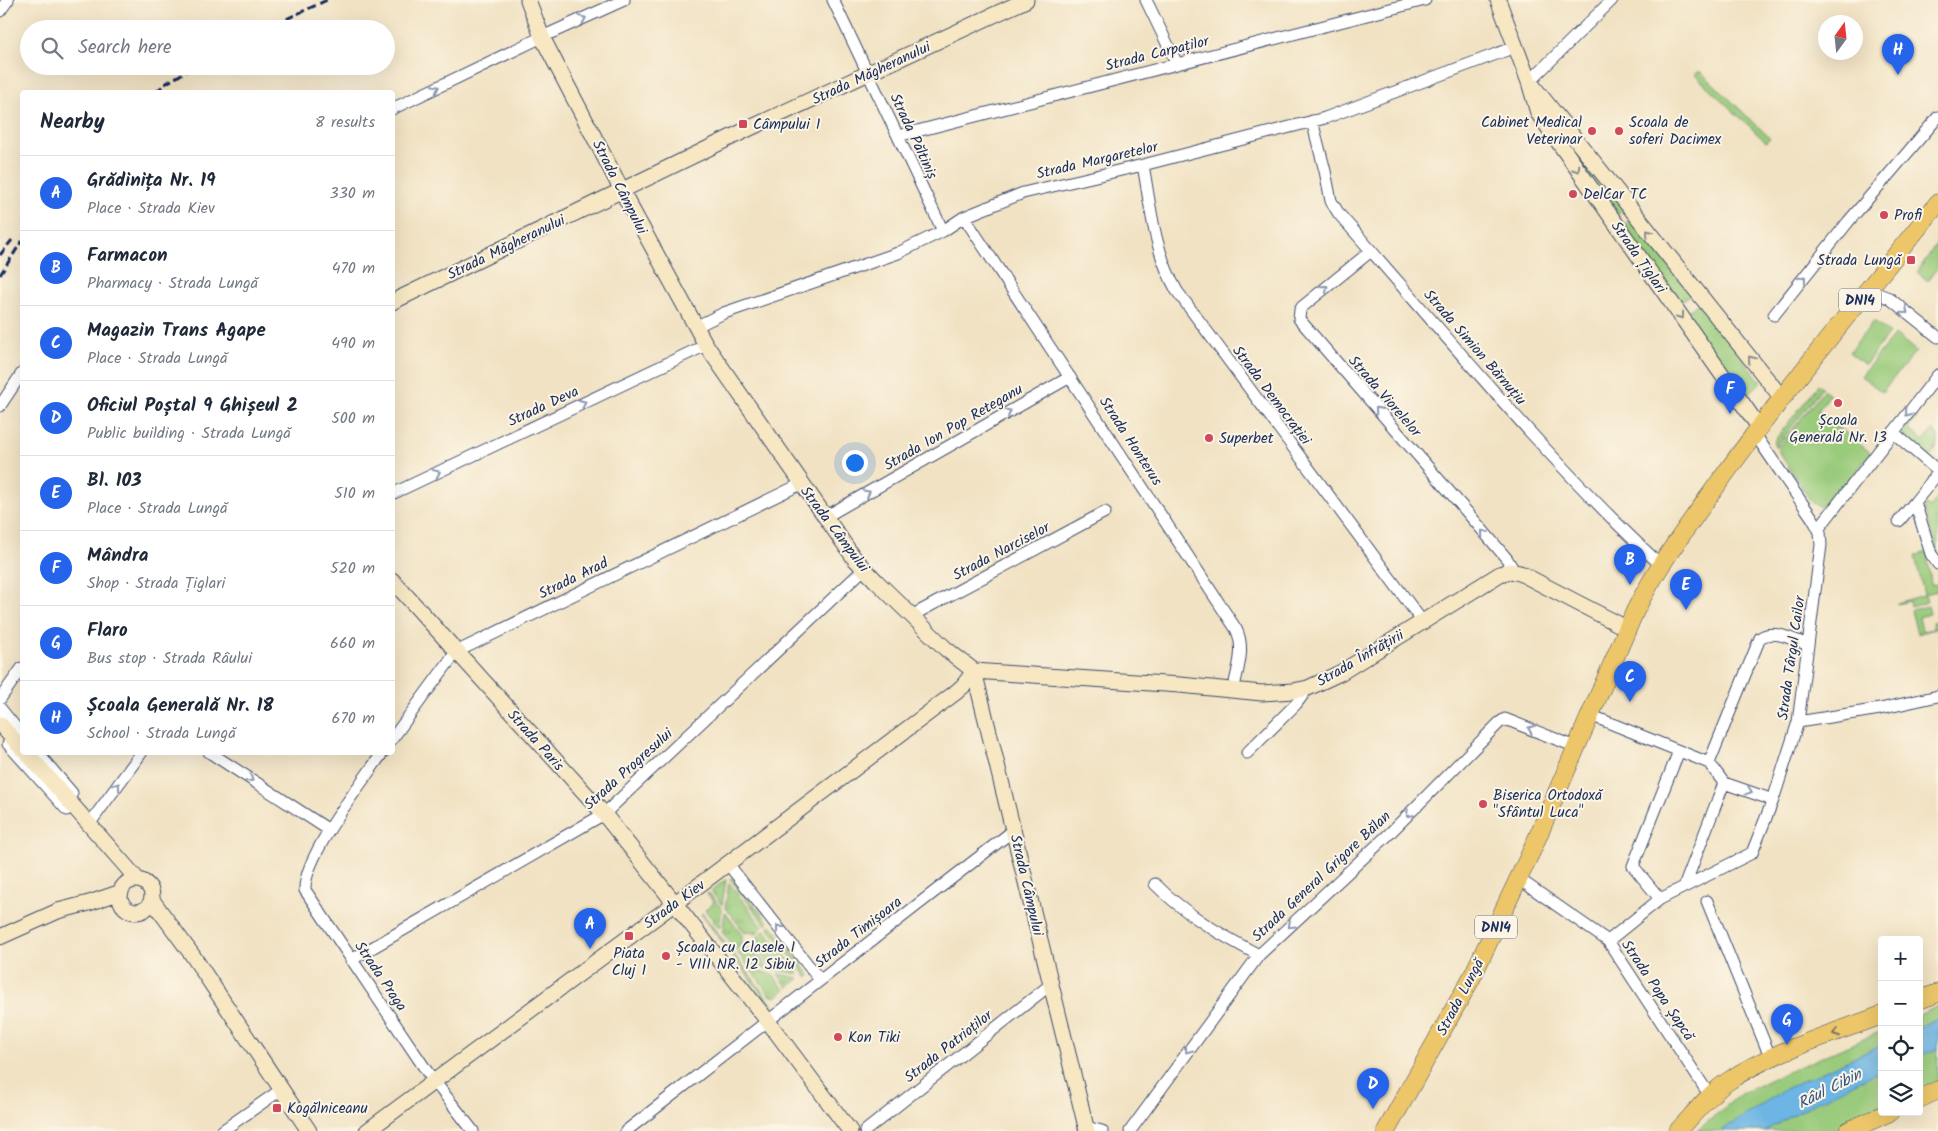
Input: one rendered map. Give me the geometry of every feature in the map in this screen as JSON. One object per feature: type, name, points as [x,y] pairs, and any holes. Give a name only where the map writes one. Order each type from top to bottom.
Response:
[{"type":"main road","name":"Strada Lungă","points":[[1386,1131],[1472,977],[1519,879],[1642,597],[1661,565],[1757,430],[1938,203]]},
{"type":"main road","points":[[1923,999],[1938,993]]},
{"type":"main road","points":[[1678,1131],[1710,1096],[1744,1071],[1878,1017]]},
{"type":"main road","points":[[1923,1097],[1938,1090]]},
{"type":"main road","points":[[1848,1131],[1881,1116]]},
{"type":"street","points":[[0,11],[8,0]]},
{"type":"street","name":"Strada Câmpului","points":[[528,0],[542,37],[622,191],[706,345],[801,484],[864,569],[960,661],[974,671],[1086,1129]]},
{"type":"street","points":[[395,108],[624,0]]},
{"type":"street","name":"Strada Păltiniș","points":[[833,0],[943,231]]},
{"type":"street","name":"Strada Măgheranului","points":[[395,301],[605,198],[1026,0]]},
{"type":"street","points":[[1146,0],[1177,64]]},
{"type":"street","name":"Strada Carpaților","points":[[898,136],[1424,0]]},
{"type":"street","name":"Strada Țiglari","points":[[1498,0],[1529,82],[1534,103],[1544,122],[1757,430]]},
{"type":"street","points":[[1529,82],[1612,0]]},
{"type":"street","name":"Strada Margaretelor","points":[[695,326],[740,308],[898,253],[943,231],[964,217],[1023,193],[1312,122],[1515,47]]},
{"type":"street","name":"Strada Țiglari","points":[[1529,82],[1782,398]]},
{"type":"street","points":[[1774,315],[1821,255],[1938,117]]},
{"type":"street","name":"Strada Simion Bărnuțiu","points":[[1312,122],[1333,206],[1572,479],[1661,565]]},
{"type":"street","name":"Strada Democrației","points":[[1143,165],[1158,250],[1169,277],[1422,621]]},
{"type":"street","name":"Strada Honterus","points":[[964,217],[1239,635],[1242,647],[1233,691]]},
{"type":"street","name":"Strada Viorelelor","points":[[1371,251],[1302,306],[1299,319],[1461,505],[1514,571]]},
{"type":"street","points":[[1868,290],[1889,298],[1938,337]]},
{"type":"street","name":"Strada Deva","points":[[395,493],[706,345]]},
{"type":"street","points":[[1757,430],[1819,528],[1938,375]]},
{"type":"street","points":[[0,406],[20,377]]},
{"type":"street","name":"Strada Ion Pop Reteganu","points":[[825,517],[1070,377]]},
{"type":"street","points":[[1893,432],[1938,472],[1899,522]]},
{"type":"street","name":"Strada Arad","points":[[395,735],[456,652],[801,484]]},
{"type":"street","points":[[1915,502],[1931,554],[1938,564]]},
{"type":"street","name":"Strada Narciselor","points":[[912,616],[1105,512]]},
{"type":"street","name":"Strada Târgul Cailor","points":[[1608,942],[1660,899],[1752,853],[1773,800],[1798,722],[1821,545],[1819,528]]},
{"type":"street","name":"Strada Progresului","points":[[351,960],[604,814],[864,569]]},
{"type":"street","name":"Strada Înfrățirii","points":[[974,671],[1270,693],[1308,688],[1340,673],[1500,574],[1506,571],[1514,571]]},
{"type":"street","points":[[1514,571],[1628,629]]},
{"type":"street","name":"Strada Paris","points":[[395,583],[604,814],[767,1020],[850,1131]]},
{"type":"street","points":[[1709,763],[1760,638],[1764,634],[1775,634],[1808,645]]},
{"type":"street","points":[[0,699],[20,671]]},
{"type":"street","name":"Strada Kiev","points":[[366,1131],[676,903],[955,693],[974,671]]},
{"type":"street","points":[[1247,753],[1296,704],[1308,688]]},
{"type":"street","points":[[1798,722],[1880,709],[1938,696]]},
{"type":"street","points":[[0,708],[20,733]]},
{"type":"street","points":[[1590,715],[1709,763],[1724,783],[1773,800]]},
{"type":"street","name":"Strada General Grigore Bălan","points":[[1130,1131],[1259,955],[1388,835],[1499,723],[1505,720],[1510,721],[1576,747]]},
{"type":"street","points":[[0,724],[20,747]]},
{"type":"street","points":[[0,735],[81,825],[92,824]]},
{"type":"street","points":[[1660,899],[1633,866],[1679,752]]},
{"type":"street","points":[[29,755],[92,824]]},
{"type":"street","points":[[0,937],[58,911],[89,903],[127,890],[146,882],[150,886],[153,895],[152,900],[146,909],[132,911],[127,890],[117,858],[39,755]]},
{"type":"street","points":[[92,824],[140,755]]},
{"type":"street","points":[[214,755],[329,830],[381,755]]},
{"type":"street","points":[[1684,887],[1724,783]]},
{"type":"street","name":"Strada Praga","points":[[329,830],[309,870],[305,890],[435,1082],[472,1131]]},
{"type":"street","name":"Strada Timișoara","points":[[626,1131],[1014,830]]},
{"type":"street","points":[[728,864],[820,980]]},
{"type":"street","name":"Strada Popa Șapcă","points":[[1519,879],[1608,942],[1710,1096]]},
{"type":"street","points":[[1155,884],[1171,900],[1212,930],[1259,955]]},
{"type":"street","points":[[152,900],[179,936],[309,1131]]},
{"type":"street","points":[[1707,901],[1770,1059]]},
{"type":"street","points":[[141,911],[179,936]]},
{"type":"street","name":"Strada Patrioților","points":[[865,1131],[1050,985]]},
{"type":"street","points":[[222,1131],[282,1090]]},
{"type":"street","points":[[1086,1129],[1102,1131]]},
{"type":"green space","points":[[1701,72],[1770,138],[1766,142],[1694,74]]},
{"type":"green space","points":[[1566,134],[1624,209],[1614,217],[1558,140]]},
{"type":"green space","points":[[1632,219],[1691,294],[1677,305],[1621,227]]},
{"type":"green space","points":[[1938,242],[1938,267],[1928,281],[1917,272]]},
{"type":"green space","points":[[1699,303],[1761,382],[1745,398],[1684,314]]},
{"type":"green space","points":[[1874,321],[1889,333],[1865,365],[1849,352]]},
{"type":"green space","points":[[1895,334],[1916,351],[1882,392],[1861,376]]},
{"type":"green space","points":[[1818,385],[1822,388],[1776,447],[1774,444],[1775,440]]},
{"type":"green space","points":[[1824,390],[1830,394],[1818,411],[1871,453],[1829,504],[1820,507],[1812,503],[1777,449]]},
{"type":"green space","points":[[1913,414],[1917,417],[1908,429],[1924,441],[1932,430],[1938,435],[1938,446],[1928,459],[1900,431]]},
{"type":"green space","points":[[1938,498],[1938,518],[1936,519],[1938,522],[1938,557],[1922,501],[1930,508]]},
{"type":"green space","points":[[1927,552],[1931,585],[1938,584],[1938,591],[1925,594],[1927,602],[1910,607],[1909,601],[1897,604],[1924,595],[1915,556]]},
{"type":"green space","points":[[1928,606],[1930,614],[1919,617],[1922,631],[1933,629],[1932,623],[1938,622],[1938,628],[1917,634],[1911,610]]},
{"type":"green space","points":[[732,877],[769,923],[766,925],[730,879]]},
{"type":"green space","points":[[726,880],[722,905],[711,891]]},
{"type":"green space","points":[[729,883],[763,927],[756,934],[745,933],[725,907]]},
{"type":"green space","points":[[709,893],[722,909],[719,928],[705,910],[714,903],[707,894]]},
{"type":"green space","points":[[725,912],[742,935],[742,945],[736,950],[722,932]]},
{"type":"green space","points":[[702,913],[773,1005],[770,1005]]},
{"type":"green space","points":[[771,925],[810,975],[808,978],[768,927]]},
{"type":"green space","points":[[765,930],[799,974],[774,970],[756,948],[759,942],[758,936]]},
{"type":"green space","points":[[744,948],[754,950],[769,969],[748,965],[738,953]]},
{"type":"green space","points":[[751,970],[772,974],[785,990],[776,997],[771,996]]},
{"type":"green space","points":[[778,974],[799,978],[788,988]]},
{"type":"green space","points":[[1938,1006],[1938,1091],[1923,1097],[1923,1026],[1923,1013]]},
{"type":"green space","points":[[1878,1033],[1878,1115],[1852,1131],[1697,1131],[1738,1096],[1769,1080]]},
{"type":"water","points":[[1938,1019],[1938,1049],[1923,1055],[1923,1026]]},
{"type":"water","name":"Râul Cibin","points":[[1878,1047],[1878,1072],[1816,1102],[1765,1131],[1721,1131],[1785,1089]]},
{"type":"railway","points":[[284,20],[327,0]]},
{"type":"railway","points":[[158,90],[180,75]]},
{"type":"railway","points":[[0,255],[12,240]]},
{"type":"railway","points":[[0,275],[20,244]]},
{"type":"place","name":"Școala Generală Nr. 18","points":[[1898,75]]},
{"type":"place","name":"Câmpului 1","points":[[743,124]]},
{"type":"place","name":"Cabinet Medical Veterinar","points":[[1592,131]]},
{"type":"place","name":"Scoala de soferi Dacimex","points":[[1619,131]]},
{"type":"place","name":"DelCar TC","points":[[1573,194]]},
{"type":"place","name":"Profi","points":[[1884,215]]},
{"type":"place","name":"Strada Lungă","points":[[1911,260]]},
{"type":"place","name":"Școala Generală Nr. 13","points":[[1838,403]]},
{"type":"place","name":"Mândra","points":[[1730,414]]},
{"type":"place","name":"Superbet","points":[[1209,438]]},
{"type":"place","name":"Farmacon","points":[[1630,585]]},
{"type":"place","name":"Bl. 103","points":[[1686,610]]},
{"type":"place","name":"Magazin Trans Agape","points":[[1630,702]]},
{"type":"place","name":"Biserica Ortodoxă \"Sfântul Luca\"","points":[[1483,804]]},
{"type":"place","name":"Piata Cluj 1","points":[[629,936]]},
{"type":"place","name":"Grădinița Nr. 19","points":[[590,949]]},
{"type":"place","name":"Școala cu Clasele I - VIII NR. 12 Sibiu","points":[[666,956]]},
{"type":"place","name":"Kon Tiki","points":[[838,1037]]},
{"type":"place","name":"Flaro","points":[[1787,1045]]},
{"type":"place","name":"Kogălniceanu","points":[[277,1108]]},
{"type":"place","name":"Oficiul Poștal 9 Ghișeul 2","points":[[1373,1109]]}]
